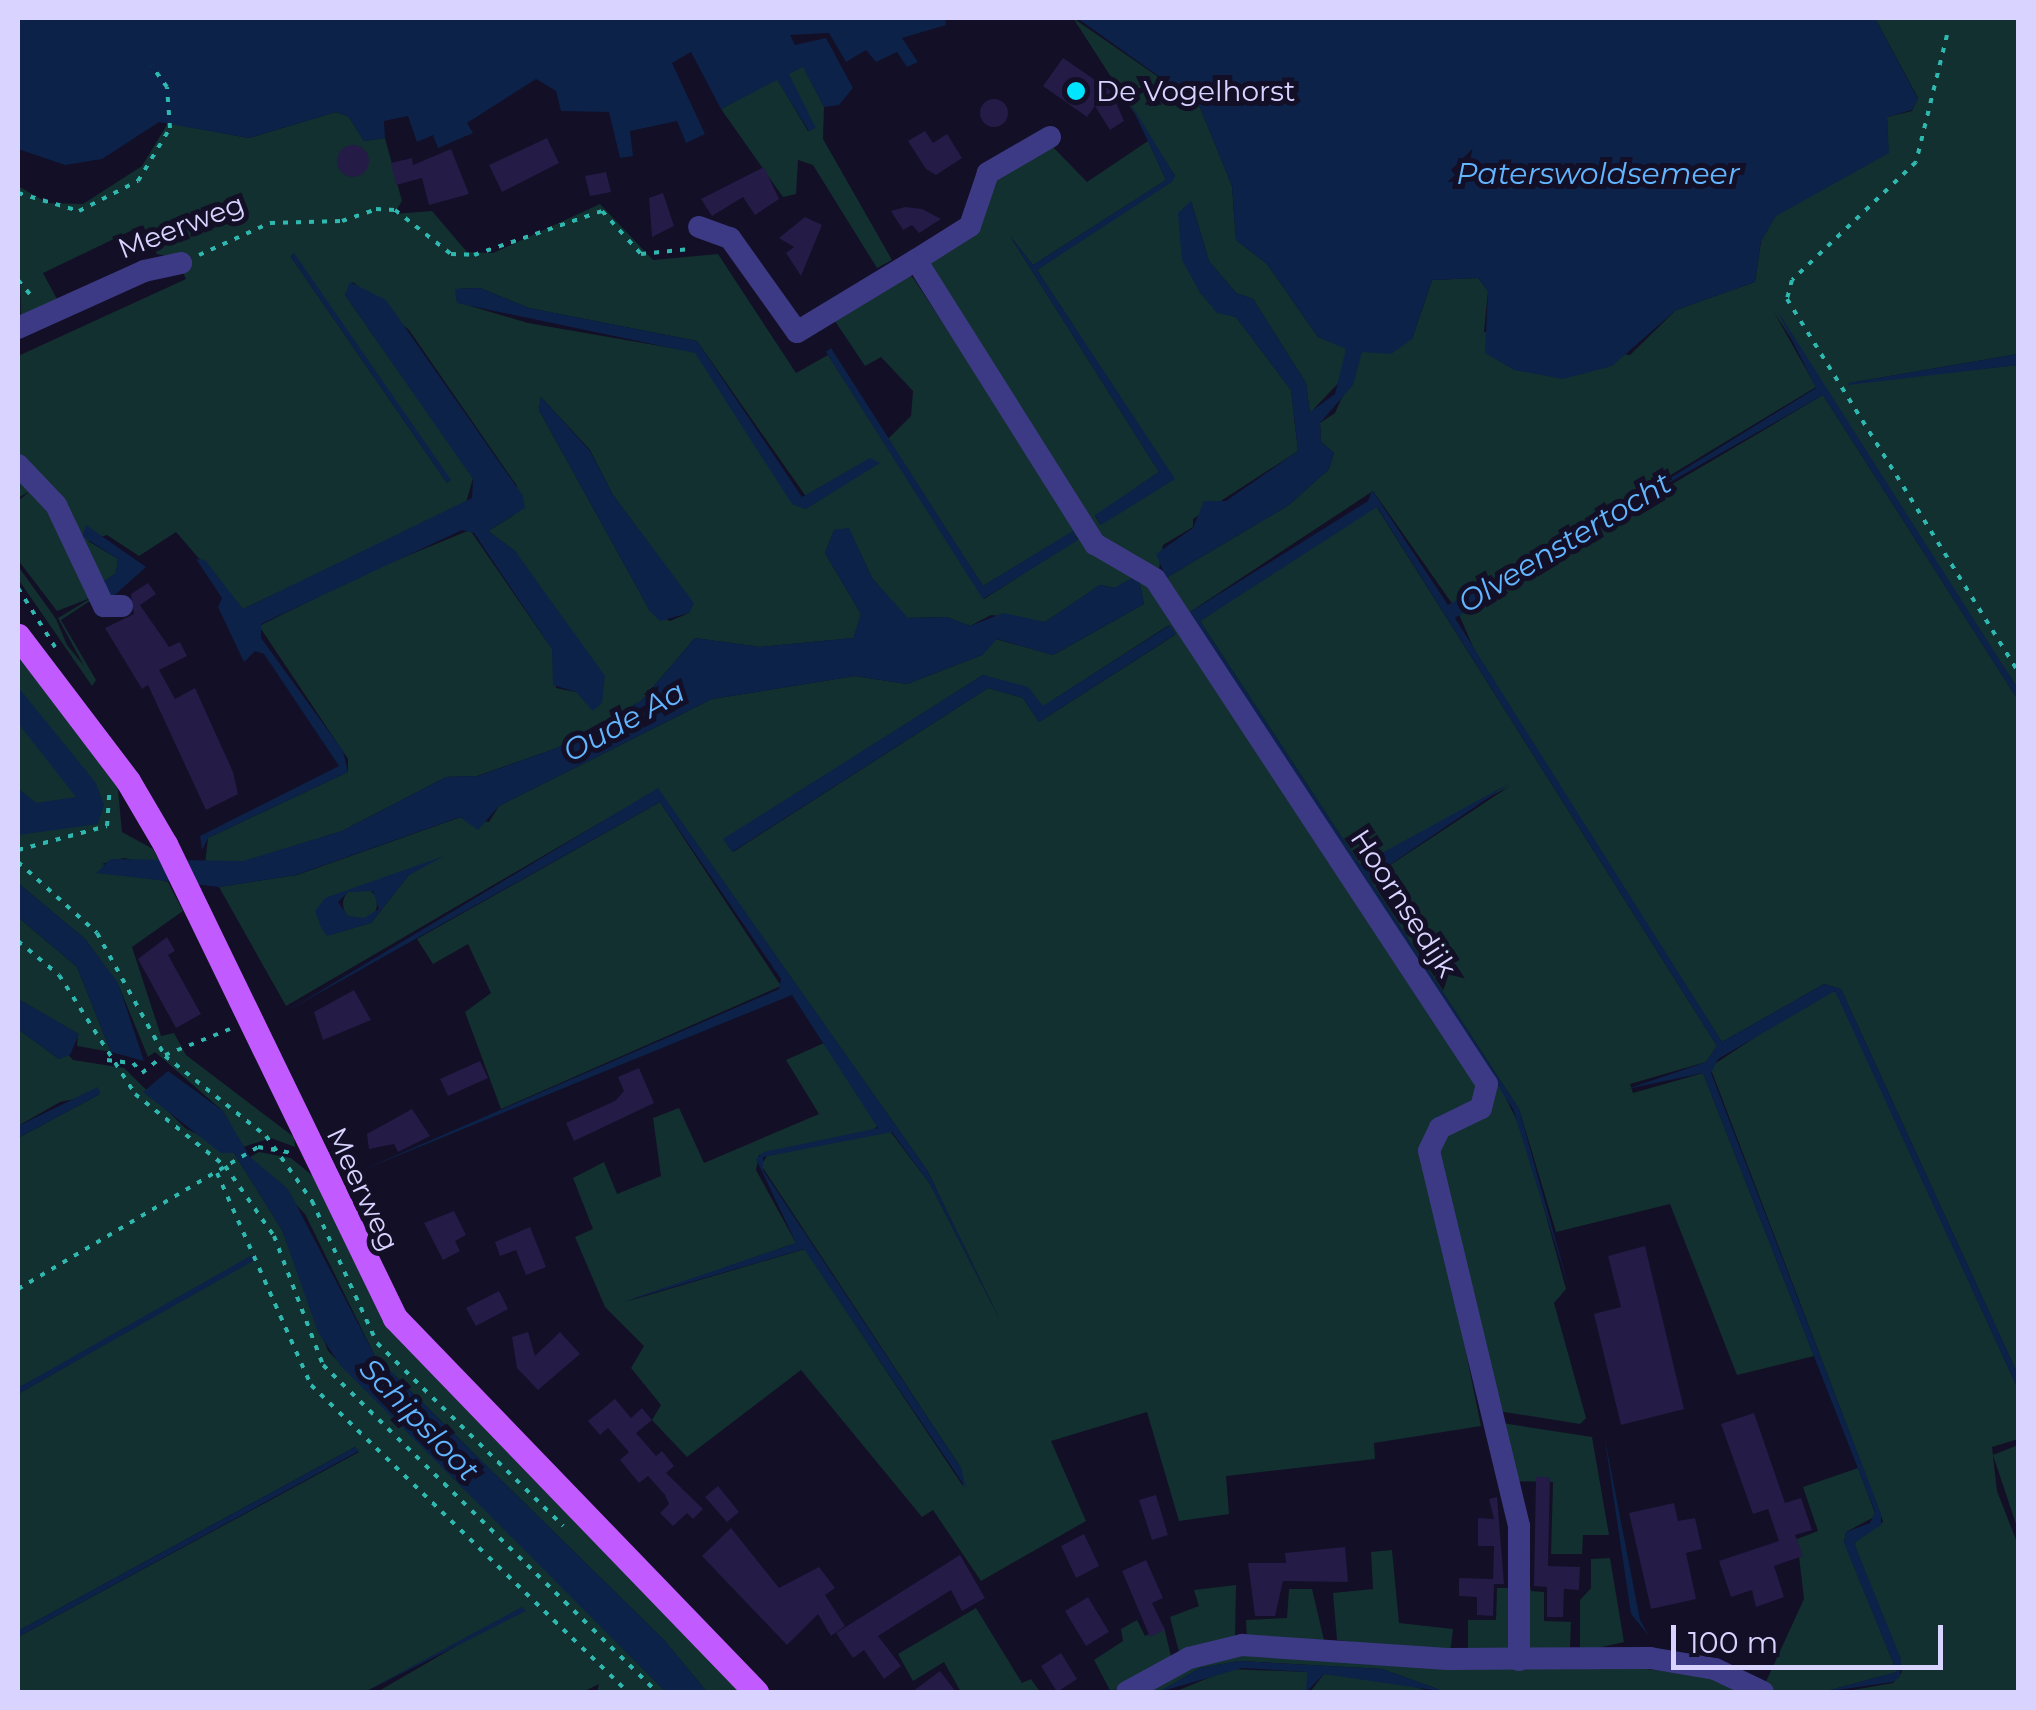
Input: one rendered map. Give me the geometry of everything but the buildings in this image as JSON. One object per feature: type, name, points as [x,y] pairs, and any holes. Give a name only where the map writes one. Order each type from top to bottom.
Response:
[{"type":"main road","name":"Meerweg","points":[[18,636],[128,781],[164,844],[369,1272],[420,1352],[756,1692]]},
{"type":"street","points":[[694,238],[730,238],[797,332],[970,226],[988,173],[1050,137]]},
{"type":"street","name":"Hoornsedijk","points":[[916,260],[1095,544],[1155,579],[1486,1084],[1481,1108],[1440,1128],[1430,1151],[1519,1526],[1519,1660]]},
{"type":"street","name":"Meerweg","points":[[18,328],[181,264]]},
{"type":"street","points":[[18,466],[56,505],[104,606],[122,606]]},
{"type":"street","points":[[1127,1692],[1189,1658],[1242,1645],[1519,1660],[1673,1661],[1741,1677],[1763,1692]]},
{"type":"path","points":[[1947,35],[1916,162],[1792,280],[1787,299],[2018,670]]},
{"type":"path","points":[[18,192],[79,210],[138,181],[170,128],[172,106],[152,66]]},
{"type":"path","name":"Meerweg","points":[[181,264],[270,223],[342,220],[376,209],[395,210],[451,254],[474,255],[602,211],[641,254],[694,238]]},
{"type":"path","points":[[18,280],[48,314]]},
{"type":"path","points":[[18,850],[107,826],[108,790]]},
{"type":"path","points":[[18,862],[97,933],[165,1056],[268,1144],[18,1289]]},
{"type":"path","points":[[18,941],[59,975],[113,1069],[162,1122],[225,1166],[274,1236],[322,1365],[657,1692]]},
{"type":"path","points":[[165,1056],[220,1030],[254,1028]]},
{"type":"path","points":[[107,1060],[133,1063],[142,1074],[158,1060]]},
{"type":"path","points":[[218,1173],[311,1385],[628,1692]]},
{"type":"green space","points":[[1073,18],[1199,105],[1232,186],[1236,240],[1267,264],[1318,337],[1346,348],[1345,376],[1310,413],[1306,383],[1253,299],[1236,293],[1209,261],[1191,201],[1199,291],[1217,312],[1236,317],[1291,390],[1298,451],[1193,519],[1193,527],[1163,545],[1159,569],[1103,544],[924,266],[1000,176],[1053,147],[1087,182],[1148,141],[1166,180],[1033,265],[1010,236],[1159,472],[1095,516],[1100,524],[1174,479],[1037,270],[1175,176]]},
{"type":"green space","points":[[1875,18],[2018,18],[2018,354],[1849,383],[2018,365],[2018,689],[1774,312],[1816,387],[1585,527],[1591,532],[1823,395],[2018,700],[2018,1375],[1841,989],[1824,984],[1722,1042],[1479,661],[1458,612],[1373,491],[1187,614],[1166,578],[1289,505],[1329,469],[1334,453],[1321,442],[1320,423],[1335,413],[1362,352],[1412,339],[1432,280],[1478,278],[1488,291],[1484,332],[1630,355],[1676,310],[1755,282],[1761,241],[1776,215],[1888,153],[1887,117],[1912,111],[1918,98]]},
{"type":"green space","points":[[803,66],[824,107],[823,139],[892,260],[877,268],[813,165],[798,160],[796,194],[783,197],[721,109],[777,79],[808,131],[815,128],[788,74]]},
{"type":"green space","points":[[336,112],[349,117],[364,141],[385,138],[402,201],[394,214],[432,211],[467,252],[493,253],[600,204],[653,260],[718,254],[796,373],[828,355],[984,599],[1078,539],[1072,532],[983,586],[893,447],[888,439],[911,416],[913,391],[881,357],[865,366],[833,318],[905,270],[914,279],[1089,547],[1141,572],[1487,1094],[1435,1128],[1437,1210],[1481,1426],[1374,1443],[1375,1459],[1226,1476],[1229,1514],[1179,1521],[1147,1412],[1051,1441],[1086,1521],[981,1581],[933,1510],[922,1517],[801,1370],[687,1457],[652,1420],[661,1405],[631,1368],[644,1346],[605,1307],[575,1237],[593,1229],[573,1178],[604,1162],[617,1194],[661,1176],[653,1118],[679,1108],[704,1163],[819,1114],[786,1060],[824,1043],[879,1125],[866,1135],[759,1155],[756,1170],[796,1243],[625,1302],[805,1249],[963,1486],[961,1468],[761,1165],[767,1156],[890,1131],[930,1184],[999,1318],[927,1170],[658,789],[286,1006],[219,887],[297,875],[461,817],[489,822],[499,806],[712,699],[855,676],[907,684],[982,655],[996,639],[1053,655],[1144,604],[1138,575],[1115,588],[1100,585],[1045,622],[991,615],[970,626],[947,617],[907,618],[872,578],[849,529],[834,530],[825,553],[861,614],[854,638],[760,647],[695,638],[641,701],[557,748],[477,776],[446,777],[342,831],[243,862],[205,864],[208,838],[348,772],[348,759],[259,626],[375,569],[470,530],[552,649],[556,688],[576,692],[545,603],[515,551],[488,531],[514,515],[517,486],[409,330],[353,282],[345,295],[473,478],[466,503],[243,609],[176,532],[139,556],[107,535],[88,541],[118,559],[116,573],[97,586],[18,460],[18,356],[186,279],[176,258],[157,254],[143,225],[43,273],[58,301],[21,318],[18,186],[48,203],[83,204],[142,166],[168,123],[249,138]],"holes":[[[292,254],[450,480],[447,483]],[[480,288],[529,308],[697,341],[807,498],[806,509],[793,504],[695,352],[528,323],[457,302],[456,289]],[[541,397],[590,450],[613,495],[693,603],[689,613],[670,621],[650,611],[539,410]],[[1169,625],[1175,635],[1039,722],[1023,698],[988,688],[733,852],[724,839],[983,675],[1042,707]],[[432,861],[409,875],[371,923],[336,933],[325,899]]]},
{"type":"green space","points":[[18,471],[27,477],[96,597],[61,620],[96,680],[92,686],[18,579],[18,566],[84,666],[58,618],[93,597],[57,611],[18,560],[18,501],[30,491],[18,498]]},
{"type":"green space","points":[[1376,506],[1717,1046],[1706,1062],[1630,1084],[1633,1093],[1703,1073],[1814,1356],[1737,1375],[1670,1204],[1556,1232],[1519,1109],[1369,879],[1510,786],[1360,865],[1200,621]]},
{"type":"green space","points":[[18,650],[117,780],[122,832],[153,849],[162,866],[124,858],[102,864],[168,882],[183,911],[132,947],[161,1036],[174,1033],[186,1055],[294,1137],[295,1147],[271,1138],[243,1147],[223,1111],[155,1052],[148,1057],[118,984],[85,939],[18,883]]},
{"type":"green space","points":[[660,802],[781,986],[501,1109],[465,1012],[491,993],[468,944],[433,964],[417,939]]},
{"type":"green space","points":[[360,887],[372,892],[377,904],[372,916],[360,921],[348,916],[343,904],[348,892]]},
{"type":"green space","points":[[18,917],[77,967],[111,1052],[77,1046],[78,1034],[18,999]]},
{"type":"green space","points":[[1825,991],[1836,992],[2018,1389],[2018,1439],[1992,1447],[1997,1491],[2018,1545],[2018,1692],[1841,1692],[1893,1683],[1902,1672],[1854,1543],[1883,1522],[1710,1067]]},
{"type":"green space","points":[[18,1029],[59,1059],[65,1051],[73,1060],[124,1068],[185,1128],[234,1153],[282,1230],[328,1351],[666,1692],[597,1692],[599,1684],[583,1692],[377,1692],[525,1606],[365,1692],[18,1692],[18,1637],[359,1452],[355,1447],[18,1631],[18,1394],[255,1258],[18,1388],[18,1138],[100,1094],[60,1102],[18,1126]]},
{"type":"green space","points":[[1499,1084],[1524,1135],[1566,1289],[1554,1303],[1586,1418],[1580,1424],[1492,1410],[1438,1165],[1440,1135]]},
{"type":"green space","points":[[259,1152],[291,1158],[319,1181],[372,1292],[749,1692],[707,1692],[665,1641],[375,1356],[305,1214],[250,1157]]},
{"type":"green space","points":[[1496,1422],[1592,1437],[1609,1535],[1583,1535],[1582,1554],[1551,1554],[1553,1482],[1508,1481]]},
{"type":"green space","points":[[2018,1445],[2018,1530],[1993,1455]]},
{"type":"green space","points":[[1858,1468],[1876,1516],[1846,1532],[1844,1542],[1897,1672],[1823,1692],[1769,1692],[1764,1686],[1804,1599],[1797,1539],[1818,1531],[1803,1487]]},
{"type":"green space","points":[[1392,1550],[1399,1623],[1453,1629],[1450,1654],[1337,1640],[1333,1593],[1373,1589],[1371,1552]]},
{"type":"green space","points":[[1610,1558],[1624,1642],[1580,1652],[1580,1600],[1591,1588],[1591,1559]]},
{"type":"green space","points":[[1526,1564],[1531,1591],[1544,1592],[1544,1621],[1571,1622],[1570,1648],[1530,1654]]},
{"type":"green space","points":[[1236,1585],[1235,1640],[1179,1652],[1170,1617],[1199,1606],[1194,1590]]},
{"type":"green space","points":[[1497,1588],[1511,1588],[1511,1650],[1468,1648],[1468,1620],[1496,1620]]},
{"type":"green space","points":[[1289,1589],[1312,1589],[1324,1640],[1247,1638],[1246,1620],[1287,1618]]},
{"type":"green space","points":[[976,1608],[1022,1683],[1031,1679],[1040,1692],[961,1692],[944,1662],[913,1681],[898,1654]]},
{"type":"green space","points":[[1137,1620],[1145,1636],[1164,1627],[1171,1656],[1111,1692],[1094,1660],[1123,1641],[1121,1629]]},
{"type":"green space","points":[[1232,1652],[1623,1666],[1717,1678],[1751,1692],[1446,1692],[1382,1669],[1239,1661],[1200,1668],[1159,1692],[1137,1692]]},
{"type":"green space","points":[[1230,1669],[1307,1672],[1311,1676],[1306,1692],[1174,1692]]},
{"type":"green space","points":[[1324,1674],[1387,1679],[1432,1692],[1310,1692]]},
{"type":"water","points":[[18,18],[945,18],[946,25],[902,38],[918,62],[907,67],[897,52],[876,62],[866,50],[846,62],[829,33],[790,35],[795,45],[826,38],[853,88],[839,105],[824,107],[803,67],[789,74],[816,128],[809,131],[777,80],[721,109],[691,52],[672,63],[705,134],[686,143],[677,121],[630,131],[633,156],[620,158],[609,112],[561,111],[556,91],[536,79],[467,123],[473,133],[438,148],[433,135],[417,142],[408,116],[384,121],[385,138],[364,141],[349,117],[336,112],[249,138],[159,122],[102,159],[65,165],[18,149]]},
{"type":"water","name":"Paterswoldsemeer","points":[[1077,18],[1875,18],[1918,99],[1912,110],[1887,117],[1889,153],[1776,216],[1761,241],[1755,282],[1676,310],[1612,366],[1563,379],[1514,370],[1485,353],[1488,291],[1478,278],[1432,280],[1412,339],[1391,354],[1362,352],[1353,385],[1320,423],[1321,442],[1334,453],[1329,469],[1289,505],[1166,578],[1156,554],[1193,528],[1204,501],[1226,501],[1298,451],[1291,390],[1236,317],[1217,313],[1199,291],[1182,260],[1178,213],[1191,201],[1209,261],[1236,293],[1253,299],[1306,383],[1310,412],[1335,394],[1346,349],[1318,337],[1267,264],[1236,240],[1232,186],[1199,105]]},
{"type":"water","points":[[1129,101],[1175,176],[1172,182],[1037,270],[1175,479],[1101,525],[1095,515],[1159,472],[1010,236],[1033,265],[1166,180]]},
{"type":"water","points":[[294,253],[451,480],[447,483],[291,257]]},
{"type":"water","points":[[350,282],[386,300],[523,496],[525,508],[488,531],[515,551],[605,676],[602,703],[593,711],[576,692],[553,685],[552,649],[474,533],[462,530],[261,624],[261,638],[343,751],[348,772],[208,838],[202,850],[200,836],[339,766],[264,654],[255,651],[244,662],[218,607],[222,598],[196,559],[205,560],[243,609],[472,498],[473,479],[345,295]]},
{"type":"water","points":[[480,288],[529,308],[697,341],[802,497],[870,458],[880,463],[806,509],[792,504],[695,353],[457,303],[455,289]]},
{"type":"water","points":[[1777,310],[2018,689],[2018,700],[1823,395],[1586,530],[1816,388]]},
{"type":"water","points":[[831,348],[983,586],[1073,531],[1078,540],[983,599],[826,352]]},
{"type":"water","points":[[2018,354],[2018,365],[1848,385],[1849,383]]},
{"type":"water","points":[[541,397],[590,451],[613,495],[694,603],[689,613],[660,621],[650,611],[539,410]]},
{"type":"water","points":[[1372,490],[1448,605],[1571,536],[1572,544],[1455,618],[1722,1042],[1824,984],[1841,989],[2018,1375],[2018,1389],[1835,991],[1718,1059],[1711,1073],[1881,1514],[1881,1525],[1854,1543],[1901,1659],[1900,1677],[1893,1682],[1823,1692],[1897,1672],[1844,1543],[1846,1532],[1870,1523],[1875,1512],[1703,1073],[1627,1089],[1706,1062],[1717,1046],[1377,507],[1200,621],[1360,865],[1510,783],[1369,879],[1519,1109],[1569,1288],[1513,1109],[1187,614],[1368,501]]},
{"type":"water","points":[[86,525],[146,567],[108,601],[97,586],[116,573],[118,559],[82,536]]},
{"type":"water","name":"Oude Aa","points":[[849,528],[872,578],[908,618],[947,617],[970,626],[1003,613],[1045,622],[1100,585],[1114,588],[1138,575],[1144,604],[1053,655],[997,639],[982,655],[907,684],[855,676],[712,699],[499,806],[478,830],[460,817],[296,875],[219,887],[96,873],[111,859],[243,861],[342,831],[446,777],[478,776],[557,748],[641,701],[695,638],[760,647],[853,638],[861,614],[825,553],[834,530]]},
{"type":"water","points":[[1170,625],[1176,634],[1039,722],[1023,698],[988,688],[732,852],[723,839],[983,675],[1028,687],[1043,706]]},
{"type":"water","points":[[18,687],[96,783],[104,805],[98,824],[18,835],[18,788],[36,803],[76,797],[18,723]]},
{"type":"water","points":[[658,788],[927,1170],[999,1318],[930,1184],[892,1132],[763,1157],[763,1170],[961,1468],[966,1488],[804,1249],[622,1302],[796,1243],[756,1159],[764,1152],[878,1128],[792,995],[360,1171],[779,989],[781,979],[660,802],[287,1011]]},
{"type":"water","points":[[444,856],[409,875],[371,923],[327,936],[315,911],[325,898]],"holes":[[[373,891],[379,909],[364,918],[348,916],[338,902],[348,892]]]},
{"type":"water","points":[[18,883],[85,939],[118,983],[144,1061],[111,1052],[77,967],[18,917]]},
{"type":"water","points":[[18,999],[79,1034],[70,1055],[59,1059],[18,1029]]},
{"type":"water","name":"Schipsloot","points":[[168,1071],[223,1111],[250,1157],[288,1189],[375,1356],[665,1641],[707,1692],[666,1692],[341,1366],[318,1332],[282,1230],[234,1153],[221,1153],[143,1092]]},
{"type":"water","points":[[98,1087],[100,1094],[18,1138],[18,1126]]},
{"type":"water","points":[[252,1255],[255,1260],[18,1394],[18,1388]]},
{"type":"water","points":[[1604,1434],[1640,1620],[1649,1636],[1631,1614]]},
{"type":"water","points":[[355,1447],[359,1451],[18,1637],[18,1631]]},
{"type":"water","points":[[522,1607],[526,1611],[365,1692]]},
{"type":"water","points":[[1239,1661],[1382,1669],[1446,1692],[1324,1674],[1306,1692],[1307,1672],[1242,1668],[1159,1692],[1200,1668]]},
{"type":"waterway","name":"Olveenstertocht","points":[[1570,540],[1589,526]]},
{"type":"place","name":"De Vogelhorst","points":[[1076,91]]}]
